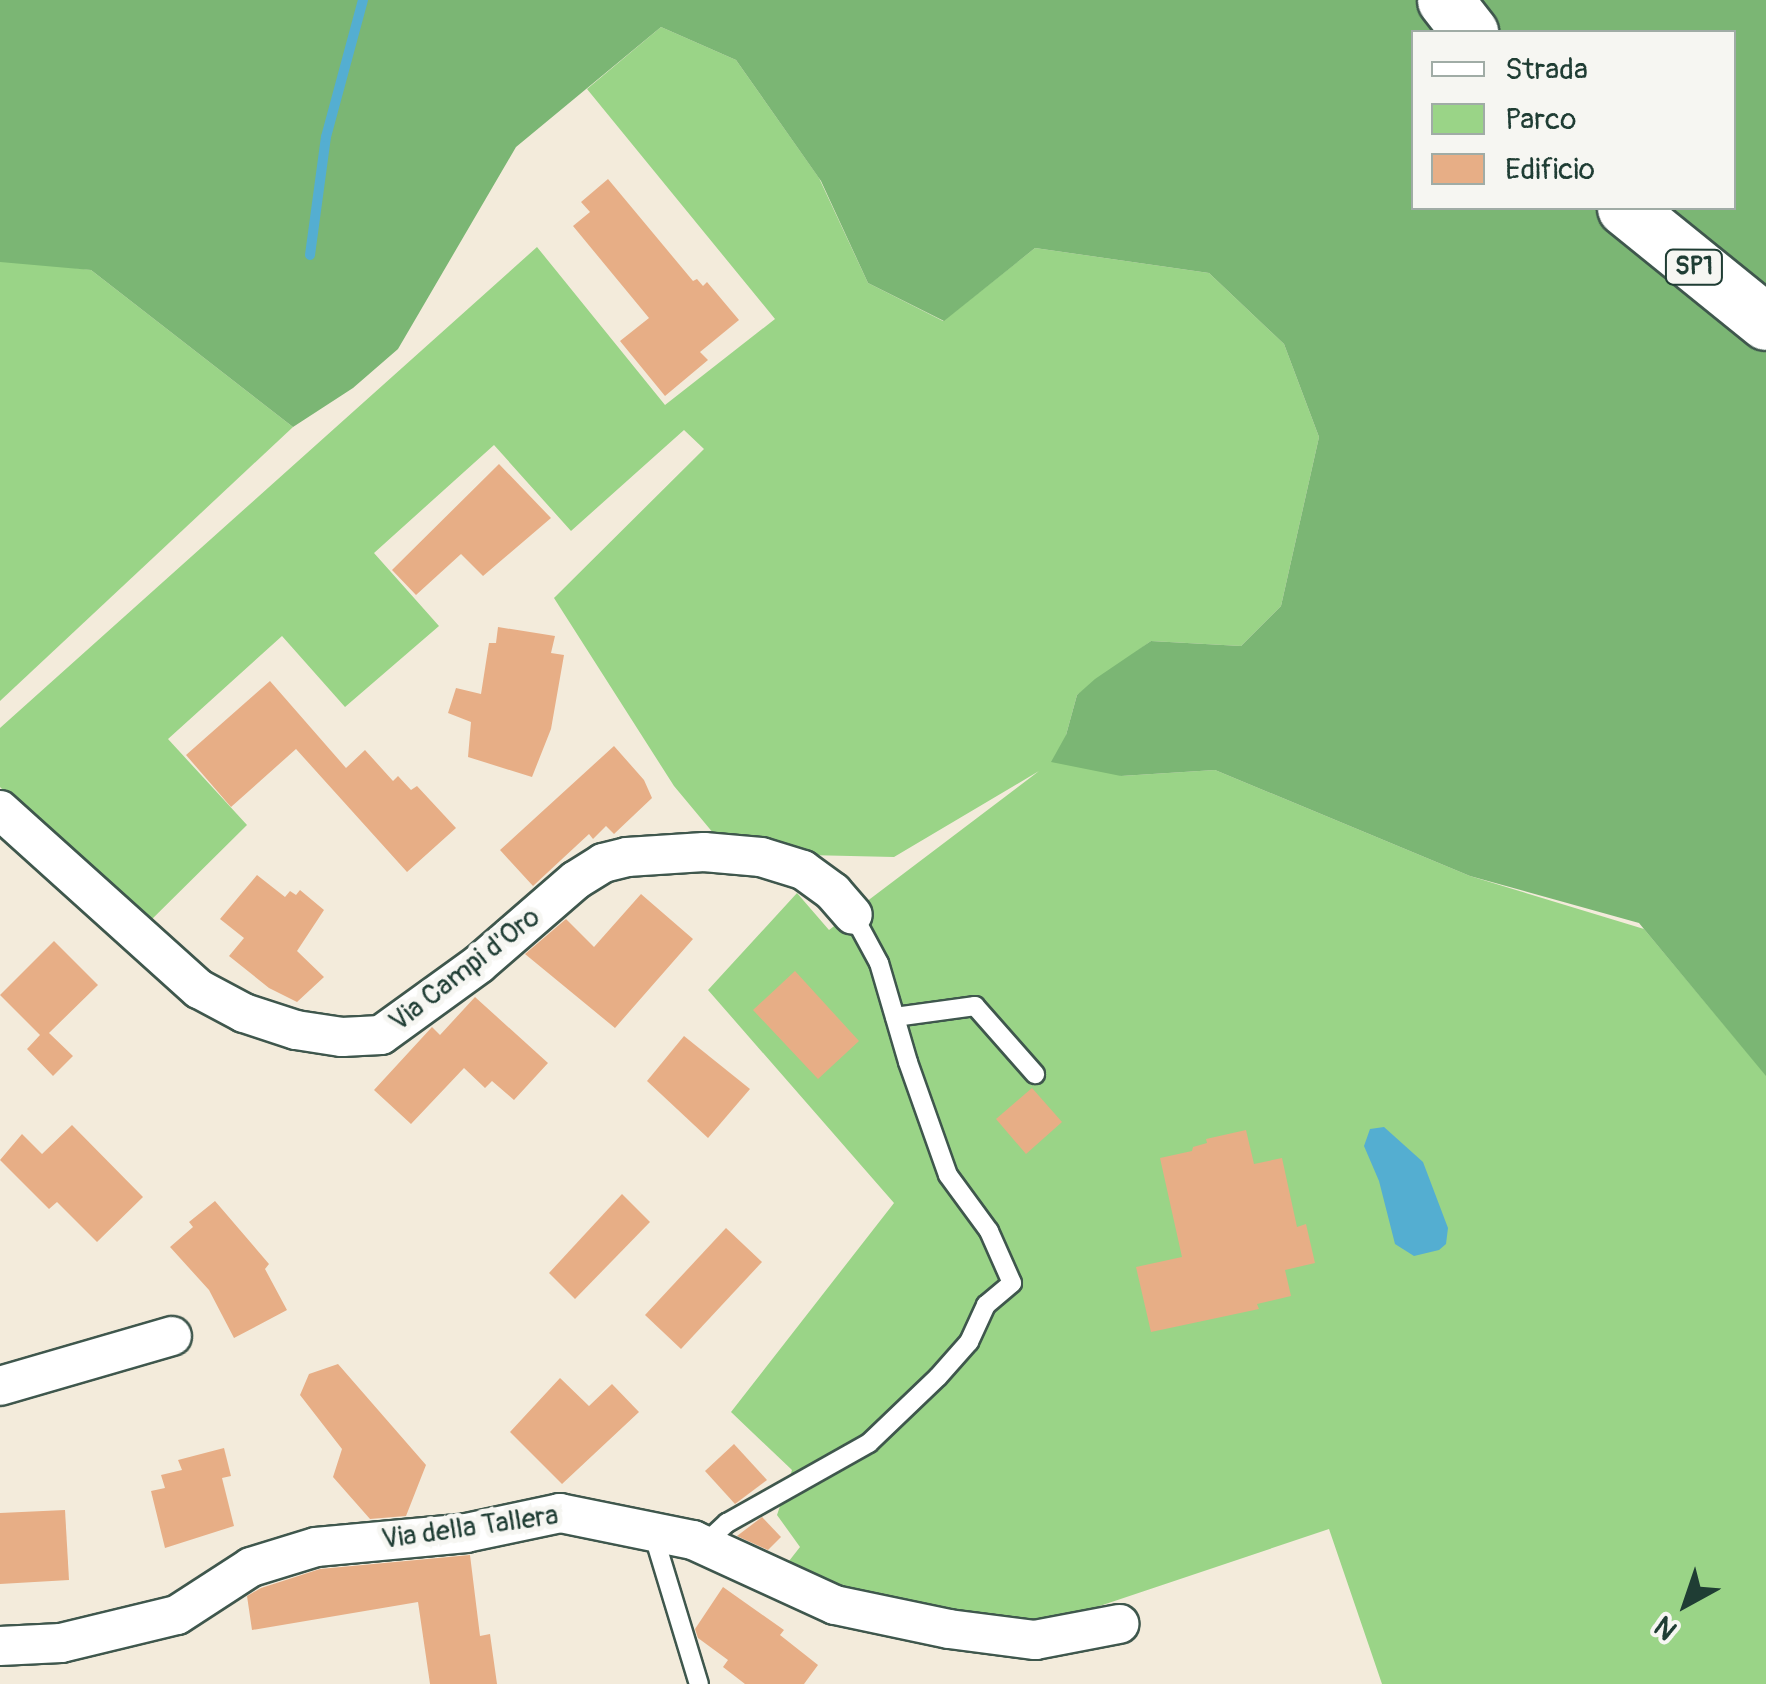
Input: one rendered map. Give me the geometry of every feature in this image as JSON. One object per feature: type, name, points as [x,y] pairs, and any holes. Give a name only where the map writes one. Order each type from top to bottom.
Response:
[{"type":"main road","points":[[1446,0],[1468,30]]},
{"type":"main road","name":"SP1","points":[[1627,210],[1766,322]]},
{"type":"street","name":"Via Campi d'Oro","points":[[0,810],[198,989],[244,1012],[296,1030],[342,1037],[381,1035],[479,964],[576,880],[604,863],[627,857],[704,852],[760,857],[803,870],[832,892],[853,915]]},
{"type":"street","points":[[0,1386],[172,1336]]},
{"type":"street","name":"Via della Tallera","points":[[0,1646],[61,1643],[177,1615],[251,1567],[316,1547],[466,1533],[560,1513],[587,1515],[702,1546],[835,1605],[949,1629],[1035,1640],[1119,1624]]},
{"type":"lane","points":[[702,1546],[727,1523],[869,1443],[938,1377],[969,1342],[986,1305],[1012,1282],[989,1231],[948,1175],[879,963],[853,915]]},
{"type":"lane","points":[[894,1017],[974,1006],[1034,1074]]},
{"type":"lane","points":[[653,1533],[698,1684]]},
{"type":"green space","points":[[0,0],[1766,0],[1766,1076],[1639,923],[1470,876],[1215,770],[1121,776],[1051,762],[1066,735],[1077,695],[1151,641],[1241,646],[1281,606],[1319,437],[1284,344],[1209,273],[1035,248],[944,321],[868,283],[821,181],[736,60],[661,27],[516,147],[398,349],[353,388],[293,427],[91,270],[0,262]]},
{"type":"green space","points":[[661,27],[736,60],[819,178],[868,283],[943,321],[1035,248],[1209,273],[1284,344],[1319,437],[1281,606],[1241,646],[1151,641],[1077,695],[1066,735],[1121,776],[1215,770],[1470,876],[1644,929],[1766,1075],[1766,1684],[1382,1684],[1329,1529],[1040,1626],[840,1590],[782,1570],[800,1547],[777,1515],[792,1470],[731,1412],[894,1203],[708,990],[797,893],[829,930],[1039,771],[894,857],[807,855],[719,840],[674,786],[554,598],[704,449],[684,430],[571,531],[494,445],[374,553],[439,626],[345,707],[282,636],[168,739],[247,825],[142,929],[0,787],[0,728],[537,247],[665,405],[775,319],[587,89]]},
{"type":"green space","points":[[5,259],[91,270],[293,427],[0,701],[0,262]]},
{"type":"water","points":[[1384,1127],[1423,1162],[1448,1228],[1446,1244],[1439,1250],[1414,1256],[1395,1244],[1379,1181],[1364,1146],[1370,1129]]},
{"type":"building","points":[[608,179],[693,281],[697,279],[703,286],[707,282],[739,320],[700,352],[708,360],[665,396],[620,341],[649,318],[573,226],[590,212],[581,202]]},
{"type":"building","points":[[499,464],[551,518],[483,576],[461,554],[416,595],[392,570]]},
{"type":"building","points":[[498,627],[555,636],[551,653],[564,655],[551,729],[532,777],[468,757],[471,722],[448,713],[456,688],[481,694],[489,643],[496,643]]},
{"type":"building","points":[[270,681],[346,768],[365,750],[393,781],[398,776],[411,790],[417,786],[456,828],[407,872],[296,749],[231,807],[186,755]]},
{"type":"building","points":[[614,746],[644,780],[652,798],[614,834],[606,826],[593,839],[589,834],[533,886],[500,850]]},
{"type":"building","points":[[257,875],[285,897],[290,891],[296,895],[300,890],[324,910],[297,951],[324,977],[297,1002],[269,988],[229,956],[244,938],[220,919]]},
{"type":"building","points":[[641,894],[693,939],[615,1028],[525,954],[566,919],[594,947]]},
{"type":"building","points":[[54,941],[98,985],[49,1033],[73,1056],[53,1076],[27,1049],[40,1035],[0,995]]},
{"type":"building","points":[[795,971],[859,1041],[818,1079],[753,1010]]},
{"type":"building","points":[[475,997],[548,1063],[514,1100],[492,1081],[485,1088],[464,1068],[411,1124],[374,1090],[432,1027],[440,1035]]},
{"type":"building","points":[[684,1036],[750,1089],[708,1138],[647,1081]]},
{"type":"building","points":[[1032,1088],[1062,1122],[1026,1154],[996,1119]]},
{"type":"building","points":[[72,1125],[143,1197],[97,1242],[57,1202],[49,1209],[0,1160],[22,1134],[42,1154]]},
{"type":"building","points":[[1246,1130],[1254,1164],[1282,1158],[1297,1227],[1306,1224],[1315,1263],[1285,1270],[1291,1296],[1257,1304],[1259,1309],[1151,1332],[1136,1267],[1182,1257],[1160,1158],[1192,1151],[1193,1147],[1207,1143],[1206,1139]]},
{"type":"building","points":[[622,1194],[650,1222],[575,1299],[549,1273]]},
{"type":"building","points":[[215,1201],[269,1264],[265,1269],[287,1310],[234,1338],[209,1290],[170,1247],[193,1227],[189,1222]]},
{"type":"building","points":[[726,1228],[762,1262],[681,1349],[645,1315]]},
{"type":"building","points":[[338,1364],[426,1465],[406,1516],[370,1519],[333,1477],[342,1449],[300,1395],[309,1374]]},
{"type":"building","points":[[560,1378],[589,1406],[612,1384],[639,1412],[562,1484],[510,1432]]},
{"type":"building","points":[[734,1444],[767,1480],[735,1504],[705,1471]]},
{"type":"building","points":[[224,1448],[231,1476],[222,1478],[234,1526],[165,1548],[151,1491],[165,1488],[161,1475],[182,1470],[178,1460]]},
{"type":"building","points":[[65,1510],[69,1580],[0,1584],[0,1513]]},
{"type":"building","points":[[762,1517],[781,1537],[768,1550],[737,1536]]},
{"type":"building","points":[[470,1555],[480,1636],[490,1634],[497,1684],[430,1684],[418,1602],[252,1630],[247,1596],[261,1588],[320,1569]]},
{"type":"building","points":[[723,1587],[784,1630],[780,1635],[818,1665],[804,1684],[745,1684],[723,1667],[728,1660],[698,1638],[695,1629]]},
{"type":"waterway","points":[[310,255],[326,137],[363,0]]}]
